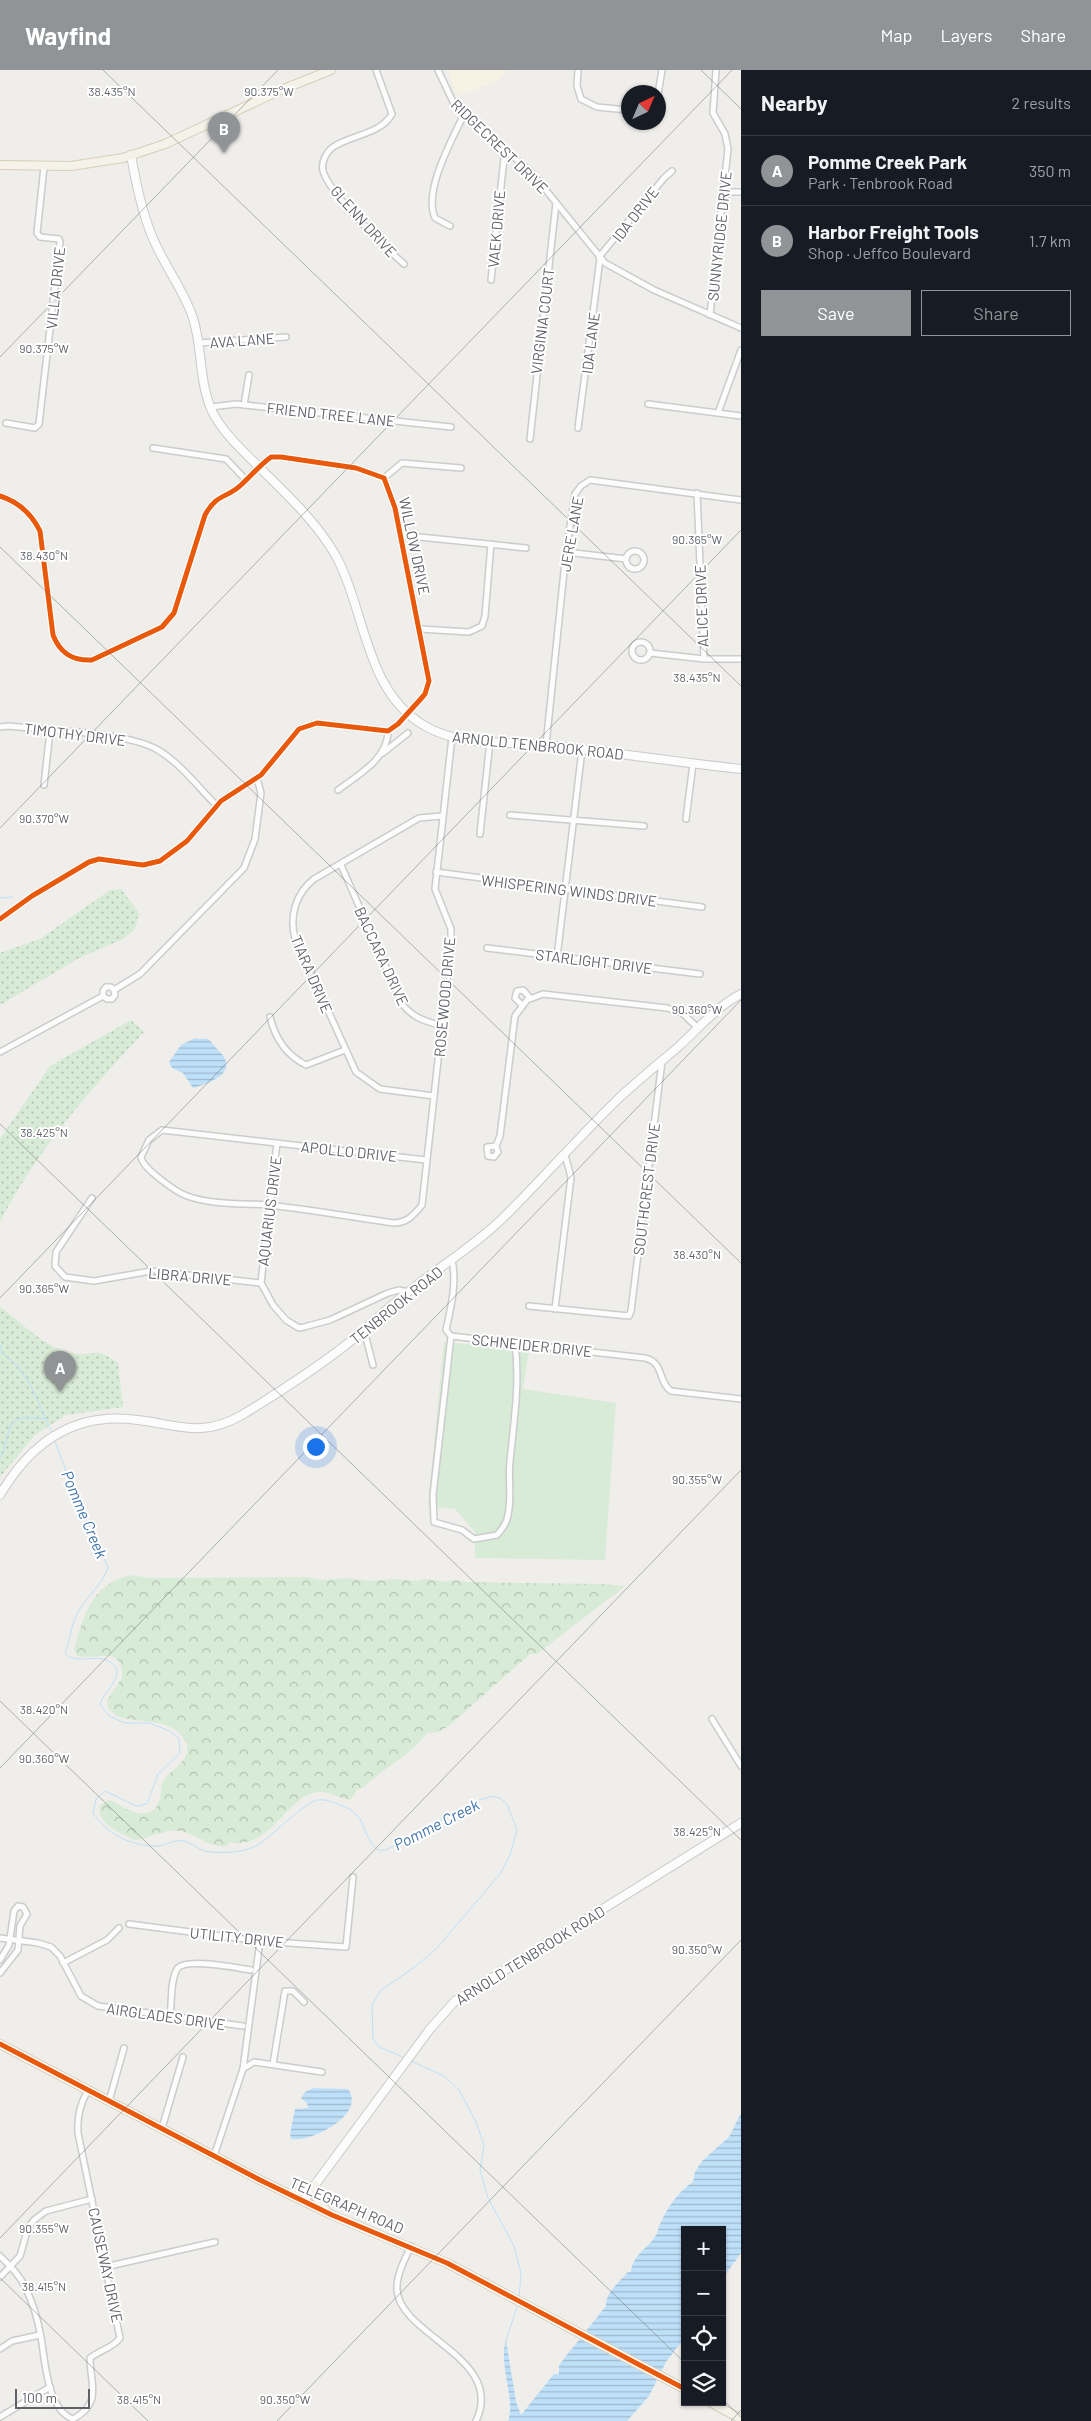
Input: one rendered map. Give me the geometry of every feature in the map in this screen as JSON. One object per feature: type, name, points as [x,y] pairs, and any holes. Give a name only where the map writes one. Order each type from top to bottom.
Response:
[{"type":"main road","points":[[0,165],[72,166],[131,156],[165,144],[281,90],[331,70]]},
{"type":"main road","name":"TELEGRAPH ROAD","points":[[0,2044],[291,2196],[410,2246],[477,2279],[681,2387]]},
{"type":"main road","points":[[291,2196],[315,2185],[315,2191],[320,2204],[332,2214]]},
{"type":"main road","points":[[717,2406],[739,2418]]},
{"type":"street","name":"GLENN DRIVE","points":[[376,70],[392,114],[384,124],[332,148],[323,160],[323,170],[333,189],[404,264]]},
{"type":"street","name":"RIDGECREST DRIVE","points":[[438,70],[448,95],[464,114],[532,173],[600,258],[609,266],[654,290],[741,328]]},
{"type":"street","points":[[578,70],[577,86],[581,99],[597,107],[621,109]]},
{"type":"street","points":[[660,85],[662,70]]},
{"type":"street","name":"SUNNYRIDGE DRIVE","points":[[710,315],[728,148],[725,134],[713,113],[716,70]]},
{"type":"street","points":[[450,226],[435,218],[431,204],[442,160],[464,114]]},
{"type":"street","name":"VAEK DRIVE","points":[[491,280],[505,149]]},
{"type":"street","name":"ARNOLD TENBROOK ROAD","points":[[131,156],[152,236],[187,301],[199,343],[203,384],[211,407],[224,430],[305,513],[330,547],[350,588],[379,675],[391,696],[408,714],[425,726],[452,737],[546,745],[741,769]]},
{"type":"street","name":"VILLA DRIVE","points":[[6,423],[38,427],[60,242],[59,239],[40,237],[37,232],[44,166]]},
{"type":"street","name":"IDA DRIVE","points":[[600,258],[664,178],[672,171]]},
{"type":"street","points":[[723,199],[730,192],[741,192]]},
{"type":"street","name":"VIRGINIA COURT","points":[[530,439],[556,203]]},
{"type":"street","name":"IDA LANE","points":[[578,428],[600,258]]},
{"type":"street","name":"AVA LANE","points":[[199,343],[286,337]]},
{"type":"street","points":[[718,413],[741,350]]},
{"type":"street","points":[[244,404],[249,375]]},
{"type":"street","name":"FRIEND TREE LANE","points":[[211,407],[224,404],[244,404],[451,427]]},
{"type":"street","points":[[648,404],[741,416]]},
{"type":"street","points":[[152,448],[226,459],[246,480]]},
{"type":"street","points":[[0,496],[22,507],[32,516],[40,531],[53,635],[57,645],[64,653],[81,661],[92,660],[162,627],[170,619],[174,613],[205,515],[215,499],[235,490],[271,457],[282,456],[356,468],[384,478],[402,463],[461,468]]},
{"type":"street","name":"WILLOW DRIVE","points":[[384,478],[390,492],[400,535],[429,681],[425,694],[408,714],[388,731]]},
{"type":"street","name":"JERE LANE","points":[[546,745],[566,552],[575,494],[581,486],[590,480],[741,500]]},
{"type":"street","name":"ALICE DRIVE","points":[[697,493],[704,659]]},
{"type":"street","points":[[400,535],[526,548]]},
{"type":"street","points":[[420,629],[469,632],[482,626],[485,616],[491,544]]},
{"type":"street","points":[[566,552],[626,559]]},
{"type":"street","points":[[650,653],[704,659],[741,659]]},
{"type":"street","points":[[0,919],[32,896],[89,862],[99,859],[140,865],[156,863],[187,841],[216,806],[266,771],[295,733],[310,724],[323,723],[388,731],[386,743],[380,755]]},
{"type":"street","name":"TIMOTHY DRIVE","points":[[0,727],[8,726],[112,737],[156,749],[172,760],[216,806]]},
{"type":"street","points":[[44,785],[50,731]]},
{"type":"street","points":[[338,790],[408,732]]},
{"type":"street","name":"ROSEWOOD DRIVE","points":[[269,1205],[403,1223],[413,1216],[422,1205],[442,1026],[450,929],[435,889],[452,737]]},
{"type":"street","points":[[480,834],[490,741]]},
{"type":"street","points":[[557,957],[582,750]]},
{"type":"street","points":[[686,819],[693,764]]},
{"type":"street","points":[[114,990],[140,974],[245,865],[254,846],[259,810],[261,792],[257,778]]},
{"type":"street","points":[[510,814],[644,826]]},
{"type":"street","name":"TIARA DRIVE","points":[[434,1096],[380,1089],[356,1072],[295,938],[292,924],[297,900],[304,888],[318,876],[341,865],[419,818],[442,816]]},
{"type":"street","name":"BACCARA DRIVE","points":[[341,865],[402,1004],[410,1014],[417,1018],[442,1026]]},
{"type":"street","name":"WHISPERING WINDS DRIVE","points":[[436,872],[702,907]]},
{"type":"street","name":"STARLIGHT DRIVE","points":[[487,948],[700,974]]},
{"type":"street","points":[[103,996],[102,991],[106,987],[111,987],[114,990]]},
{"type":"street","points":[[103,996],[107,999],[112,999],[115,995],[114,990]]},
{"type":"street","points":[[522,1005],[515,998],[517,991],[523,990],[530,998]]},
{"type":"street","points":[[496,1146],[500,1136],[514,1022],[522,1005],[530,998],[550,994],[667,1008],[682,1013],[698,1028]]},
{"type":"street","name":"TENBROOK ROAD","points":[[0,1495],[25,1458],[56,1434],[80,1424],[101,1420],[138,1420],[192,1429],[218,1426],[240,1416],[291,1384],[364,1330],[408,1292],[496,1225],[618,1099],[722,1006],[741,994]]},
{"type":"street","points":[[0,1052],[103,996]]},
{"type":"street","points":[[270,1017],[274,1032],[282,1046],[298,1061],[306,1065],[345,1050]]},
{"type":"street","name":"SOUTHCREST DRIVE","points":[[555,1309],[629,1316],[662,1061]]},
{"type":"street","name":"APOLLO DRIVE","points":[[269,1205],[209,1202],[187,1196],[166,1183],[142,1160],[144,1148],[162,1130],[426,1160]]},
{"type":"street","name":"AQUARIUS DRIVE","points":[[277,1143],[261,1283],[273,1305],[286,1320],[299,1328],[330,1320],[388,1293],[399,1290],[408,1292]]},
{"type":"street","points":[[529,1306],[555,1309],[571,1177],[565,1154]]},
{"type":"street","name":"LIBRA DRIVE","points":[[92,1198],[56,1252],[55,1266],[65,1277],[94,1281],[151,1271],[261,1283]]},
{"type":"street","name":"SCHNEIDER DRIVE","points":[[452,1260],[454,1280],[446,1330],[452,1336],[650,1359],[659,1367],[664,1384],[671,1391],[741,1400]]},
{"type":"street","points":[[364,1330],[374,1365]]},
{"type":"street","points":[[452,1336],[433,1495],[434,1522],[462,1530],[474,1539],[497,1535],[508,1517],[510,1460],[516,1424],[515,1397],[518,1386],[516,1343]]},
{"type":"street","points":[[712,1719],[741,1766]]},
{"type":"street","name":"ARNOLD TENBROOK ROAD","points":[[303,2201],[430,2029],[448,2008],[467,1992],[741,1823]]},
{"type":"street","name":"UTILITY DRIVE","points":[[129,1924],[260,1941],[346,1947],[353,1877]]},
{"type":"street","points":[[0,1960],[8,1950],[14,1911],[21,1906],[26,1908],[27,1914],[20,1926],[18,1950],[0,1973]]},
{"type":"street","points":[[63,1963],[106,1940],[119,1928]]},
{"type":"street","name":"AIRGLADES DRIVE","points":[[0,1938],[45,1944],[56,1951],[82,1996],[98,2006],[243,2026]]},
{"type":"street","points":[[214,2156],[243,2068],[260,1941]]},
{"type":"street","points":[[170,2016],[176,1976],[178,1969],[182,1965],[196,1963],[251,1970]]},
{"type":"street","points":[[274,2064],[285,1991],[293,1990],[304,2002]]},
{"type":"street","points":[[109,2101],[124,2048]]},
{"type":"street","points":[[162,2128],[182,2057]]},
{"type":"street","points":[[243,2068],[254,2062],[322,2072]]},
{"type":"street","name":"CAUSEWAY DRIVE","points":[[50,2387],[60,2409],[73,2419],[84,2411],[93,2398],[90,2358],[99,2350],[116,2343],[120,2338],[77,2118],[80,2104],[88,2090]]},
{"type":"street","points":[[0,2277],[12,2267],[20,2256],[28,2228],[34,2220],[46,2211],[92,2199]]},
{"type":"street","points":[[106,2267],[215,2242]]},
{"type":"street","points":[[410,2246],[397,2283],[400,2301],[413,2317],[473,2374],[481,2392],[482,2402],[476,2421]]},
{"type":"street","points":[[0,2256],[12,2267],[27,2290],[40,2335],[50,2387],[0,2417]]},
{"type":"street","points":[[0,2349],[12,2340],[40,2335]]},
{"type":"shaded area","points":[[448,70],[507,70],[500,80],[457,96]]},
{"type":"green space","points":[[121,889],[139,913],[135,929],[123,939],[79,958],[0,1005],[0,953],[40,939],[110,890]]},
{"type":"green space","points":[[131,1020],[144,1032],[65,1122],[30,1170],[0,1222],[0,1139],[50,1066]]},
{"type":"green space","points":[[0,1307],[52,1346],[71,1353],[103,1354],[118,1363],[123,1407],[66,1415],[35,1435],[0,1477]]},
{"type":"green space","points":[[444,1342],[529,1350],[523,1389],[616,1403],[605,1560],[475,1558],[475,1532],[455,1509],[428,1506]]},
{"type":"green space","points":[[131,1575],[150,1578],[307,1577],[322,1580],[345,1578],[371,1581],[394,1579],[418,1581],[423,1579],[442,1582],[457,1580],[464,1582],[625,1586],[537,1654],[530,1654],[450,1725],[438,1732],[427,1733],[414,1748],[365,1786],[357,1790],[350,1800],[329,1793],[316,1792],[304,1797],[265,1833],[255,1839],[243,1843],[229,1842],[227,1846],[219,1846],[207,1843],[186,1832],[179,1831],[167,1831],[134,1840],[110,1827],[102,1818],[100,1812],[100,1805],[110,1800],[138,1813],[151,1811],[160,1798],[164,1780],[182,1762],[187,1752],[184,1739],[171,1727],[155,1722],[120,1717],[108,1708],[107,1700],[122,1678],[118,1660],[106,1656],[83,1657],[76,1655],[74,1650],[86,1613],[98,1593],[117,1579]]},
{"type":"water","points":[[195,1038],[210,1041],[224,1058],[226,1065],[225,1070],[215,1080],[193,1088],[183,1073],[172,1068],[169,1062],[181,1045]]},
{"type":"water","points":[[313,2088],[348,2089],[352,2098],[350,2108],[344,2117],[323,2132],[300,2139],[291,2139],[290,2134],[295,2109],[308,2108],[307,2103],[301,2098],[305,2092]]},
{"type":"water","points":[[741,2113],[741,2253],[726,2274],[726,2226],[681,2226],[681,2342],[666,2362],[649,2396],[627,2421],[508,2421],[510,2403],[504,2360],[506,2340],[516,2402],[521,2415],[554,2374],[559,2374],[559,2365],[606,2306],[608,2296],[614,2288],[628,2272],[631,2272],[638,2256],[657,2234],[659,2225],[670,2206],[678,2195],[693,2182],[695,2172],[702,2161],[729,2137]]},
{"type":"pier","points":[[583,2330],[663,2372],[659,2381],[578,2338]]},
{"type":"waterway","points":[[0,898],[13,897]]},
{"type":"waterway","name":"Pomme Creek","points":[[0,1345],[3,1354],[15,1363],[30,1384],[52,1433]]},
{"type":"waterway","points":[[0,1458],[9,1430],[15,1420],[22,1418],[47,1419]]},
{"type":"waterway","name":"Pomme Creek","points":[[54,1439],[73,1489],[108,1567],[103,1579],[76,1616],[65,1654],[76,1659],[99,1658],[115,1666],[117,1671],[116,1677],[100,1704],[109,1716],[125,1723],[149,1723],[170,1731],[179,1739],[180,1753],[158,1774],[147,1804],[136,1806],[105,1791],[96,1799],[93,1813],[105,1827],[130,1842],[148,1846],[181,1841],[205,1851],[232,1852],[246,1850],[258,1845],[306,1806],[318,1800],[324,1800],[338,1804],[355,1813],[360,1818],[368,1837],[377,1850],[386,1850],[479,1800],[493,1796],[507,1804],[517,1830],[510,1855],[500,1874],[437,1948],[416,1966],[380,1991],[372,2005],[373,2039],[379,2047],[405,2058]]},
{"type":"waterway","name":"Pomme Creek","points":[[411,2061],[444,2076],[459,2090],[476,2122],[484,2145],[480,2170],[488,2198],[514,2246],[521,2273],[519,2297]]},
{"type":"waterway","name":"Pomme Creek","points":[[506,2340],[518,2304]]},
{"type":"railway","points":[[0,1553],[621,1567],[706,1562],[741,1555]]},
{"type":"cycle path","points":[[0,496],[13,501],[24,509],[40,531],[53,635],[59,647],[68,655],[78,659],[92,660],[162,627],[174,613],[205,515],[209,508],[241,485],[271,457],[356,468],[384,478],[395,508],[429,681],[425,694],[398,724],[388,731],[317,723],[299,729],[261,775],[221,801],[187,841],[160,861],[143,865],[99,859],[89,862],[32,896],[0,919]]},
{"type":"cycle path","points":[[0,2044],[260,2180],[332,2215],[447,2263],[681,2387]]},
{"type":"place","name":"Harbor Freight Tools","points":[[224,153]]},
{"type":"place","name":"Pomme Creek Park","points":[[60,1392]]}]
